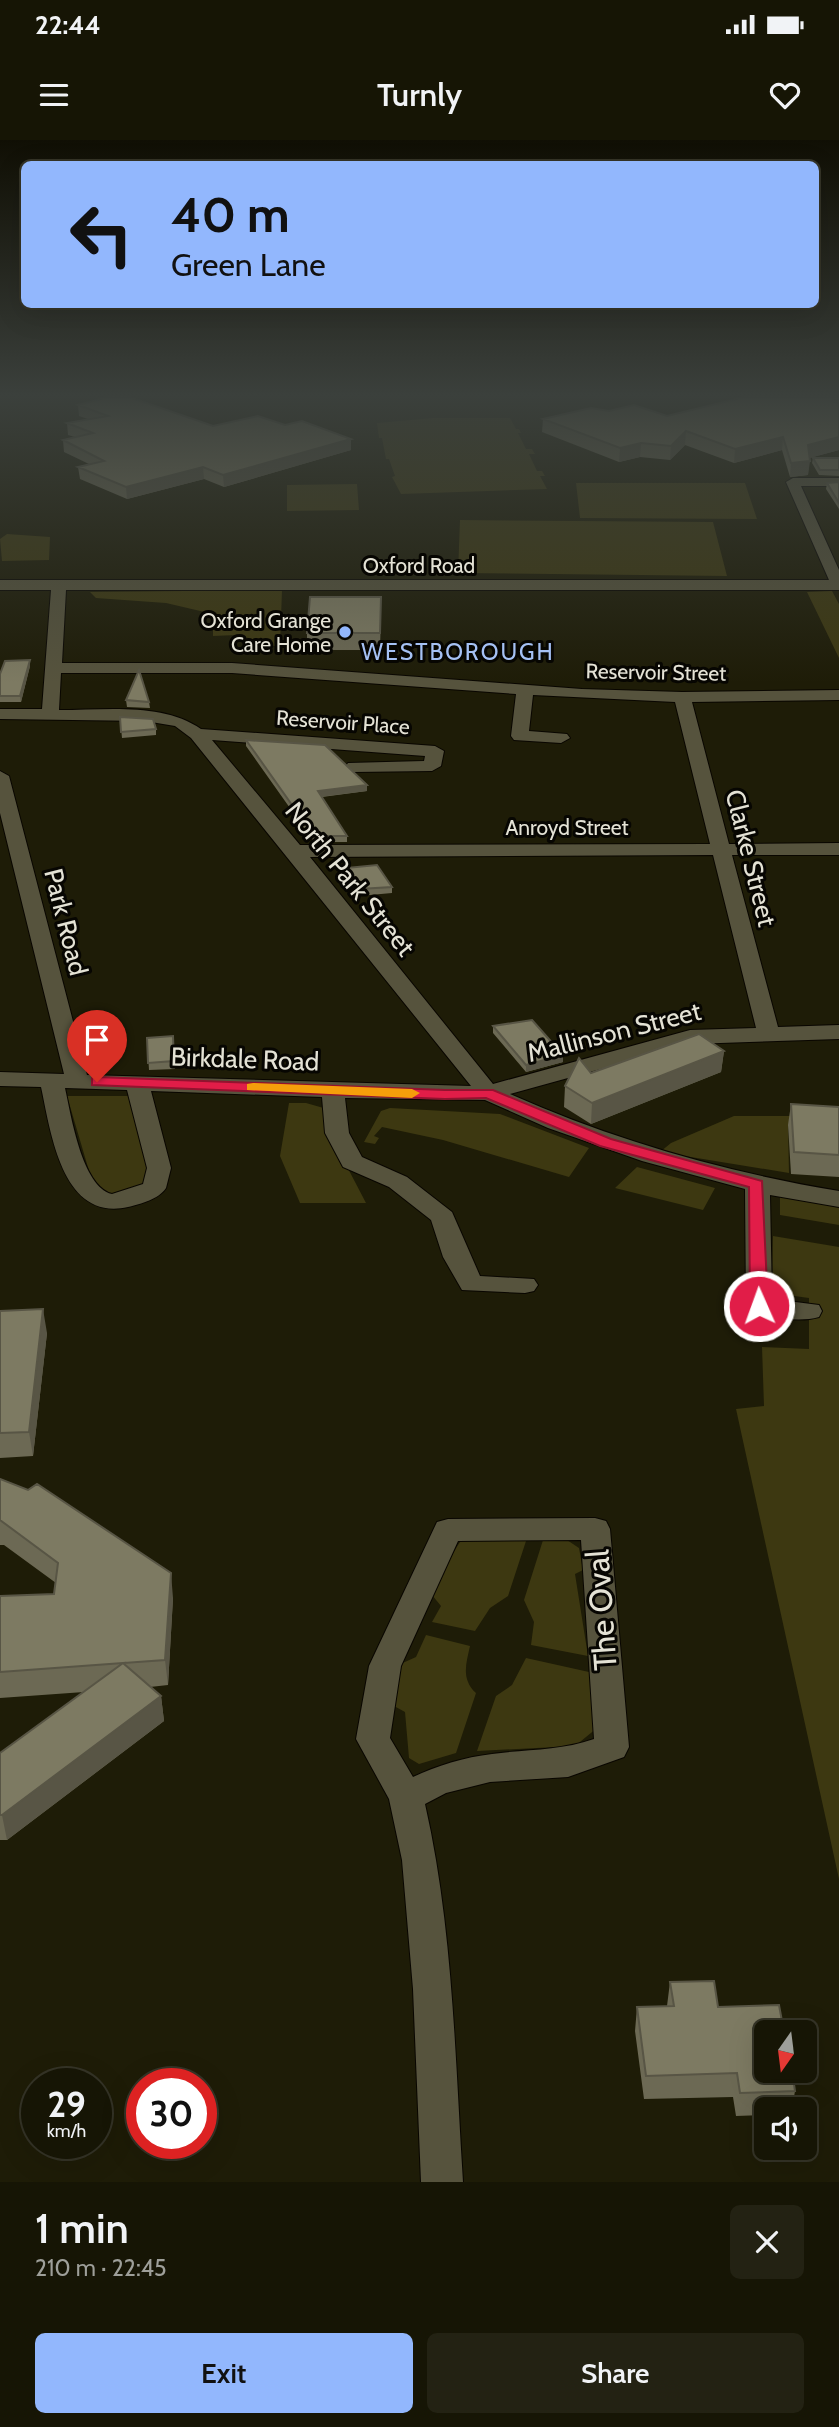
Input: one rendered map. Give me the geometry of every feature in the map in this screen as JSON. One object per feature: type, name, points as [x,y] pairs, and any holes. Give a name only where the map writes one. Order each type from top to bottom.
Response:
[{"type":"street","points":[[798,492],[839,585]]},
{"type":"street","name":"Oxford Road","points":[[0,585],[839,585]]},
{"type":"street","points":[[50,715],[59,586]]},
{"type":"street","name":"Reservoir Street","points":[[53,668],[232,668],[525,689],[682,697],[839,695]]},
{"type":"street","points":[[525,689],[520,736],[561,738]]},
{"type":"street","name":"Clarke Street","points":[[682,697],[768,1033]]},
{"type":"street","name":"North Park Street","points":[[0,714],[156,718],[180,722],[197,734],[295,851],[488,1093]]},
{"type":"street","name":"Reservoir Place","points":[[197,734],[435,751],[432,766],[354,767]]},
{"type":"street","name":"Park Road","points":[[0,776],[77,1081]]},
{"type":"street","name":"Anroyd Street","points":[[295,851],[839,849]]},
{"type":"street","name":"Mallinson Street","points":[[488,1093],[690,1037],[839,1032]]},
{"type":"street","name":"Birkdale Road","points":[[0,1079],[488,1093]]},
{"type":"street","points":[[51,1080],[70,1154],[83,1185],[100,1199],[129,1200],[155,1188],[159,1168],[137,1083]]},
{"type":"street","points":[[333,1090],[337,1133],[352,1162],[398,1182],[443,1217],[456,1257],[471,1284],[524,1285]]},
{"type":"street","points":[[488,1093],[606,1142],[757,1185],[839,1199]]},
{"type":"street","points":[[757,1185],[759,1306],[810,1311]]},
{"type":"street","name":"The Oval","points":[[406,1797],[438,1781],[490,1768],[568,1763],[612,1747],[595,1529],[448,1530],[385,1666],[373,1739],[406,1797],[420,1860],[442,2182]]},
{"type":"shaded area","points":[[287,492],[358,492],[359,510],[287,511]]},
{"type":"shaded area","points":[[400,492],[451,492],[401,494]]},
{"type":"shaded area","points":[[577,492],[748,492],[757,519],[580,518]]},
{"type":"shaded area","points":[[460,520],[713,522],[727,576],[458,573]]},
{"type":"shaded area","points":[[7,534],[50,537],[49,560],[2,561],[0,539]]},
{"type":"shaded area","points":[[282,590],[280,646],[263,646],[263,642],[237,635],[213,636],[213,614],[166,603],[96,598],[90,592]]},
{"type":"shaded area","points":[[832,591],[839,604],[839,658],[807,592]]},
{"type":"shaded area","points":[[67,1096],[131,1096],[151,1168],[145,1187],[130,1195],[104,1194],[92,1181]]},
{"type":"shaded area","points":[[289,1103],[306,1103],[327,1109],[330,1134],[366,1203],[300,1203],[280,1156]]},
{"type":"shaded area","points":[[390,1108],[500,1114],[589,1148],[569,1177],[443,1140],[382,1127],[374,1136],[379,1138],[375,1144],[364,1142],[381,1111]]},
{"type":"shaded area","points":[[734,1116],[839,1116],[788,1126],[789,1173],[660,1152],[671,1143]]},
{"type":"shaded area","points":[[637,1167],[715,1188],[703,1210],[615,1188]]},
{"type":"shaded area","points":[[780,1192],[839,1203],[839,1225],[780,1215]]},
{"type":"shaded area","points":[[773,1236],[839,1247],[839,1879],[736,1409],[764,1406],[762,1347],[809,1349],[809,1298],[772,1293]]},
{"type":"shaded area","points":[[466,1535],[527,1538],[508,1596],[490,1608],[475,1631],[432,1622],[441,1606],[432,1595],[452,1555]]},
{"type":"shaded area","points":[[544,1537],[564,1538],[579,1548],[583,1570],[575,1574],[588,1656],[531,1645],[534,1622],[524,1600]]},
{"type":"shaded area","points":[[426,1635],[470,1646],[466,1677],[476,1693],[456,1753],[419,1764],[409,1758],[405,1712],[394,1706],[396,1666],[416,1657]]},
{"type":"shaded area","points":[[526,1658],[589,1672],[597,1728],[575,1746],[477,1751],[496,1696],[512,1685]]},
{"type":"building","points":[[833,492],[839,492],[839,503]]},
{"type":"building","points":[[310,597],[381,597],[380,633],[307,633]]},
{"type":"building","points":[[30,660],[20,696],[0,696],[0,674],[5,661]]},
{"type":"building","points":[[139,670],[149,702],[126,700]]},
{"type":"building","points":[[120,717],[153,719],[156,729],[121,732]]},
{"type":"building","points":[[246,740],[325,745],[367,785],[318,791],[347,836],[314,836]]},
{"type":"building","points":[[377,865],[392,887],[359,889],[346,868]]},
{"type":"building","points":[[532,1020],[563,1055],[526,1065],[493,1026]]},
{"type":"building","points":[[699,1034],[724,1051],[592,1103],[565,1086],[579,1058],[591,1073]]},
{"type":"building","points":[[173,1036],[174,1061],[148,1063],[147,1038]]},
{"type":"building","points":[[791,1104],[839,1107],[839,1155],[794,1152]]},
{"type":"building","points":[[43,1309],[29,1432],[0,1433],[0,1311]]},
{"type":"building","points":[[0,1479],[28,1490],[37,1484],[171,1573],[165,1660],[0,1672],[0,1596],[54,1594],[58,1563],[0,1520]]},
{"type":"building","points":[[123,1663],[161,1696],[0,1815],[0,1753]]},
{"type":"building","points":[[714,1981],[718,2007],[779,2005],[782,2020],[754,2020],[754,2083],[794,2083],[795,2091],[740,2093],[737,2073],[646,2076],[637,2007],[674,2006],[670,1982]]},
{"type":"slow traffic","points":[[253,1087],[412,1093]]},
{"type":"place","name":"Oxford Grange Care Home","points":[[345,632]]},
{"type":"district","name":"WESTBOROUGH","points":[[458,652]]},
{"type":"route","points":[[97,1082],[445,1094],[488,1093],[606,1142],[757,1185],[759,1306]]}]
